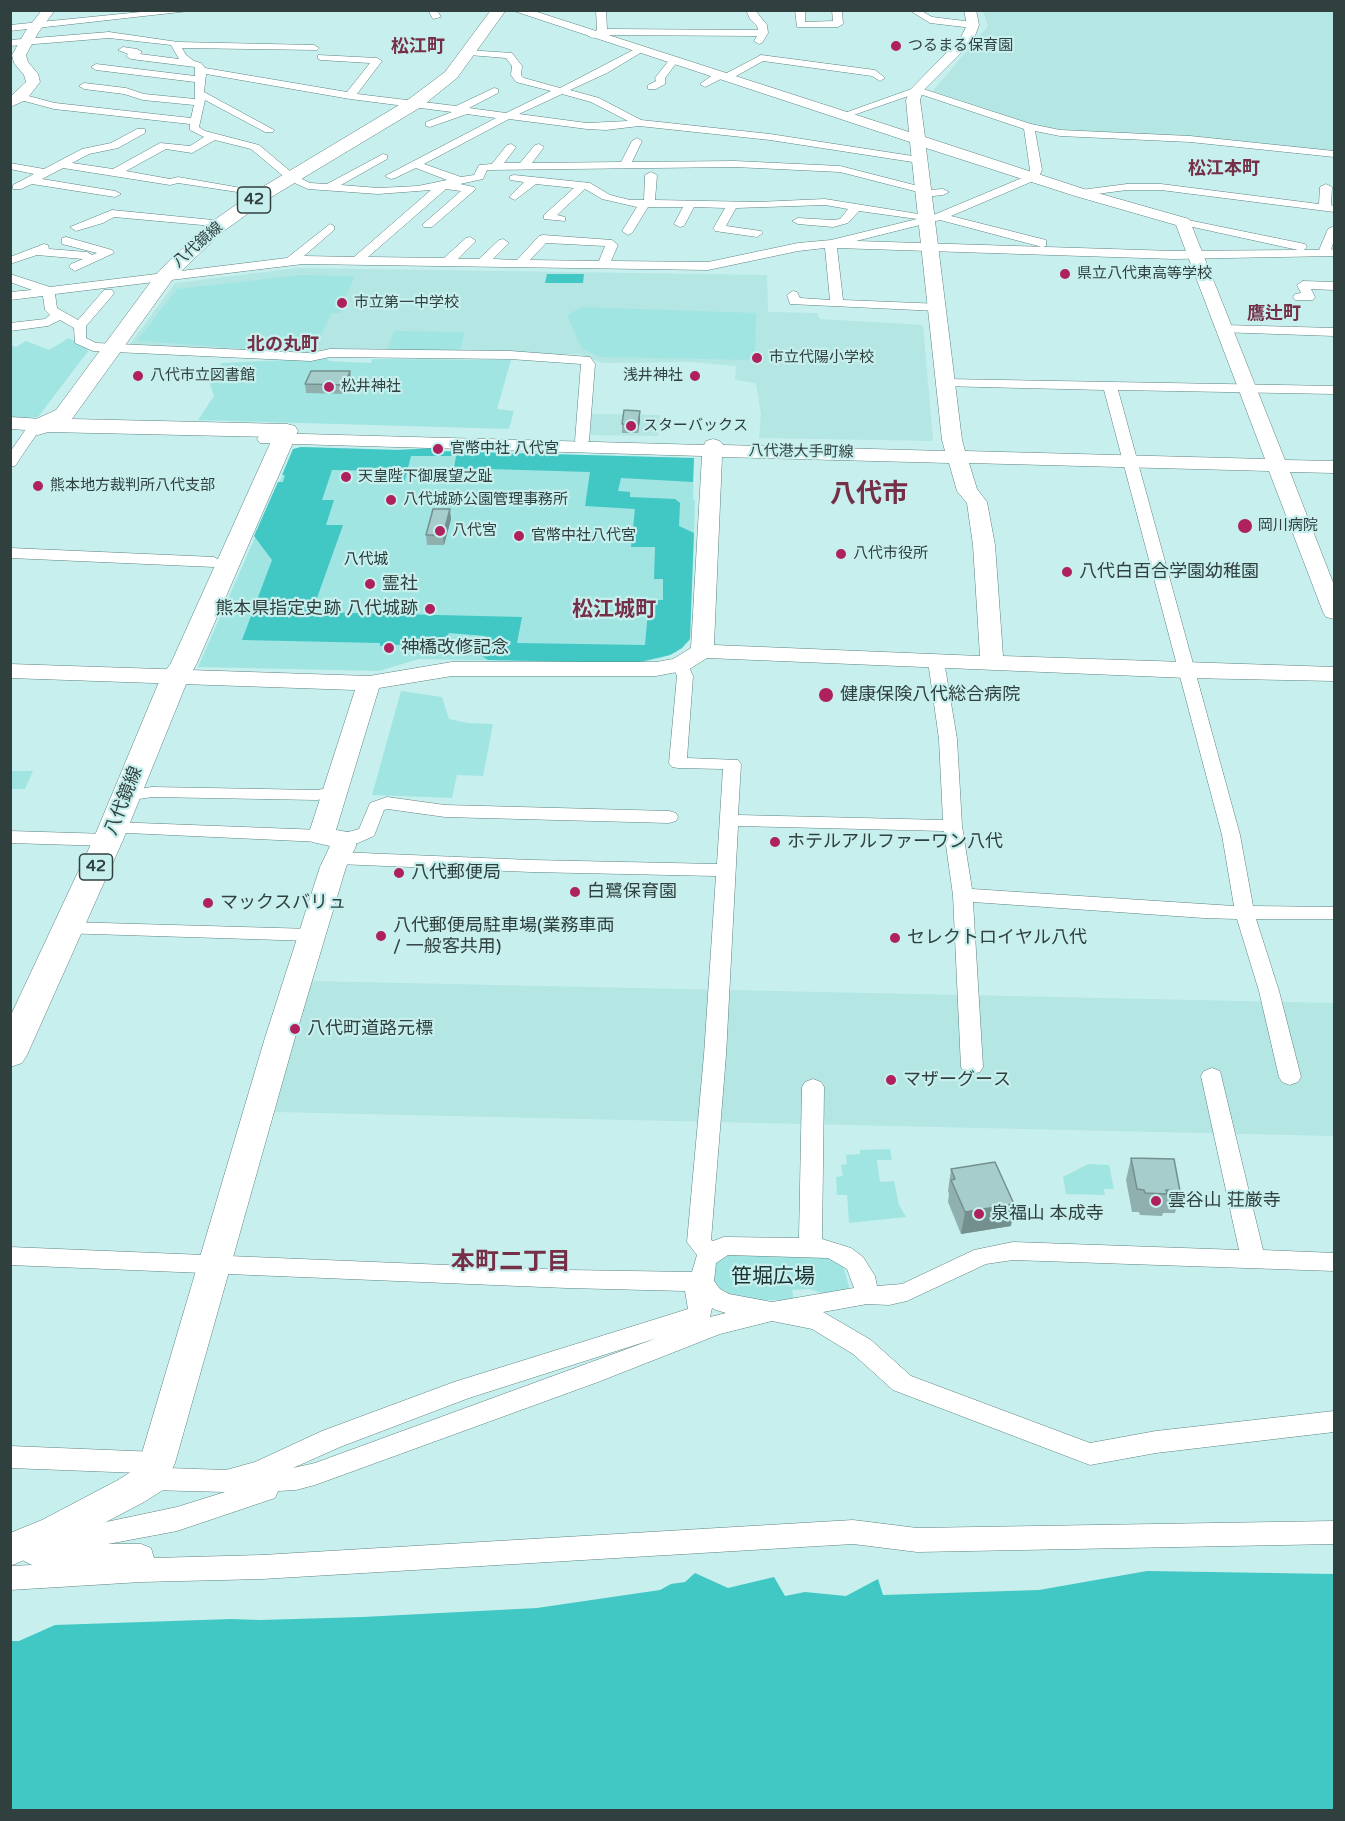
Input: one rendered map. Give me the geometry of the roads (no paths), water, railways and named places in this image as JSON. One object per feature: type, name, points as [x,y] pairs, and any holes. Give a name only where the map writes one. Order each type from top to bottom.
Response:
[{"type":"main road","name":"八代鏡線","points":[[410,103],[450,66],[490,10]]},
{"type":"main road","name":"八代鏡線","points":[[159,276],[214,229],[262,195],[451,75],[499,10]]},
{"type":"main road","name":"八代鏡線","points":[[24,428],[64,415],[106,347],[159,276],[213,223],[253,193],[290,176]]},
{"type":"main road","points":[[24,428],[277,435]]},
{"type":"main road","name":"八代鏡線","points":[[175,677],[174,664],[214,562],[277,435]]},
{"type":"main road","name":"八代鏡線","points":[[10,1055],[110,834],[277,435]]},
{"type":"street","points":[[16,100],[33,82],[31,74],[16,64],[24,37],[49,10]]},
{"type":"street","points":[[114,19],[130,10]]},
{"type":"street","points":[[517,10],[597,33],[639,50],[1081,193],[1183,222],[1332,252]]},
{"type":"street","points":[[750,10],[753,17],[762,25],[762,33],[755,48],[761,58]]},
{"type":"street","points":[[800,10],[800,24],[838,24],[837,10]]},
{"type":"street","points":[[841,116],[917,90],[966,41],[972,18],[930,20],[908,10]]},
{"type":"street","points":[[10,28],[24,37],[114,19],[193,11]]},
{"type":"street","points":[[597,33],[602,11]]},
{"type":"street","points":[[122,37],[136,26]]},
{"type":"street","points":[[597,33],[762,33]]},
{"type":"street","points":[[10,34],[24,37],[108,35],[173,41],[314,48]]},
{"type":"street","points":[[173,41],[182,57],[191,64]]},
{"type":"street","points":[[351,59],[362,48]]},
{"type":"street","points":[[123,50],[137,52],[131,56],[198,65],[201,75],[194,128],[201,134],[255,147],[290,176],[308,186],[328,189],[397,191],[443,185],[478,177],[534,179],[590,186],[615,201],[646,204],[729,209],[816,202],[931,218],[1075,252]]},
{"type":"street","points":[[391,176],[469,134],[560,92],[639,50]]},
{"type":"street","points":[[469,52],[509,55],[517,66],[516,75],[520,80],[595,100],[639,123]]},
{"type":"street","points":[[705,84],[761,58],[788,56],[856,66],[875,73],[880,78]]},
{"type":"street","points":[[321,57],[377,61],[350,96]]},
{"type":"street","points":[[652,87],[661,82],[660,78],[673,61]]},
{"type":"street","points":[[96,67],[229,78],[587,126],[606,127],[639,123],[770,137],[919,160]]},
{"type":"street","points":[[590,77],[608,81]]},
{"type":"street","points":[[84,86],[126,91],[143,97],[198,107],[269,130]]},
{"type":"street","points":[[917,90],[1029,127],[1078,135],[1142,142],[1190,139],[1335,154]]},
{"type":"street","points":[[917,90],[914,100],[916,141],[922,192],[931,218],[945,383],[955,453],[967,491],[977,502],[984,545],[992,663]]},
{"type":"street","points":[[430,123],[463,110],[494,91]]},
{"type":"street","points":[[143,97],[129,105],[198,107]]},
{"type":"street","points":[[16,100],[54,106],[198,107]]},
{"type":"street","points":[[1029,127],[1036,170],[1034,177]]},
{"type":"street","points":[[17,187],[86,152],[114,146],[141,131]]},
{"type":"street","points":[[1078,135],[1081,147]]},
{"type":"street","points":[[115,173],[164,145],[192,150],[213,136]]},
{"type":"street","points":[[1166,139],[1172,154]]},
{"type":"street","points":[[625,165],[637,141]]},
{"type":"street","points":[[495,166],[511,147]]},
{"type":"street","points":[[524,166],[539,147]]},
{"type":"street","points":[[328,189],[384,157]]},
{"type":"street","points":[[478,177],[483,167],[524,166],[570,161],[607,169],[625,165],[735,164],[840,170],[922,192],[943,192]]},
{"type":"street","points":[[61,164],[253,193]]},
{"type":"street","points":[[416,164],[458,180]]},
{"type":"street","points":[[10,166],[44,172]]},
{"type":"street","points":[[628,231],[646,204],[651,176]]},
{"type":"street","points":[[1197,176],[1206,192]]},
{"type":"street","points":[[10,304],[159,276],[291,261],[417,257],[447,262],[708,266],[798,248],[831,244],[931,218],[1034,177]]},
{"type":"street","points":[[515,196],[534,179]]},
{"type":"street","points":[[30,180],[115,194]]},
{"type":"street","points":[[358,260],[443,185],[470,189],[428,225]]},
{"type":"street","points":[[561,219],[548,218],[583,185]]},
{"type":"street","points":[[1081,193],[1147,186],[1330,209],[1326,187]]},
{"type":"street","points":[[680,224],[690,205]]},
{"type":"street","points":[[798,221],[833,224],[844,221],[857,206]]},
{"type":"street","points":[[729,209],[719,229],[757,233]]},
{"type":"street","points":[[729,209],[749,216],[742,232]]},
{"type":"street","points":[[10,261],[32,251],[66,241],[112,213],[213,223]]},
{"type":"street","points":[[1183,222],[1335,612]]},
{"type":"street","points":[[291,261],[330,228]]},
{"type":"street","points":[[1332,252],[1335,230]]},
{"type":"street","points":[[520,263],[543,238],[608,243],[612,245],[604,264]]},
{"type":"street","points":[[66,241],[108,253],[105,258],[75,267]]},
{"type":"street","points":[[447,262],[470,241]]},
{"type":"street","points":[[483,262],[503,243]]},
{"type":"street","points":[[831,244],[1197,256],[1332,252]]},
{"type":"street","points":[[831,244],[836,298],[839,303]]},
{"type":"street","points":[[32,251],[105,258]]},
{"type":"street","points":[[10,278],[49,295]]},
{"type":"street","points":[[1309,297],[1303,285],[1335,286]]},
{"type":"street","points":[[108,293],[80,326],[80,340],[93,347],[310,357],[330,353],[510,356],[585,360],[588,363],[582,441]]},
{"type":"street","points":[[10,296],[49,295]]},
{"type":"street","points":[[49,295],[51,310],[80,326]]},
{"type":"street","points":[[793,295],[794,302],[938,307]]},
{"type":"street","points":[[10,327],[48,322],[60,315]]},
{"type":"street","points":[[1224,329],[1315,338],[1335,332]]},
{"type":"street","points":[[945,383],[1335,390]]},
{"type":"street","points":[[1110,386],[1231,835],[1245,914],[1269,991],[1290,1077]]},
{"type":"street","points":[[10,463],[24,428]]},
{"type":"street","name":"八代港大手町線","points":[[277,435],[582,441],[713,447]]},
{"type":"street","name":"八代港大手町線","points":[[277,435],[955,453],[1130,460],[1335,462]]},
{"type":"street","points":[[702,651],[713,447]]},
{"type":"street","name":"八代港大手町線","points":[[1277,463],[1335,467]]},
{"type":"street","points":[[10,553],[214,562]]},
{"type":"street","points":[[10,671],[369,682],[452,669],[656,669],[680,665],[702,651],[1187,671],[1335,674]]},
{"type":"street","points":[[936,661],[948,739],[953,826],[963,895],[972,1067]]},
{"type":"street","points":[[680,665],[685,676],[678,763],[732,764],[724,870],[715,1055],[699,1242],[710,1254]]},
{"type":"street","points":[[146,1478],[214,1265],[333,867],[335,792],[369,682]]},
{"type":"street","points":[[126,796],[152,792],[317,795],[335,792]]},
{"type":"street","points":[[335,844],[367,832],[376,807],[387,803],[445,811],[669,817]]},
{"type":"street","points":[[729,820],[953,826]]},
{"type":"street","points":[[10,837],[110,834],[335,844],[531,866],[724,870]]},
{"type":"street","points":[[963,895],[1245,914],[1335,914]]},
{"type":"street","points":[[68,928],[312,935]]},
{"type":"street","points":[[1212,1076],[1253,1259]]},
{"type":"street","points":[[810,1247],[813,1087]]},
{"type":"street","points":[[11,1559],[146,1478],[226,1481],[260,1471],[331,1439],[463,1389],[699,1315],[701,1312],[697,1290],[702,1282],[703,1268],[710,1254],[717,1249],[732,1246],[830,1249],[843,1254],[855,1263],[862,1276],[867,1295]]},
{"type":"street","points":[[11,1559],[69,1541],[127,1527],[177,1519],[223,1506],[589,1376],[716,1325],[775,1311],[867,1295],[889,1296],[907,1292],[982,1256],[1013,1251],[1335,1262]]},
{"type":"street","points":[[10,1256],[567,1280],[702,1282]]},
{"type":"street","points":[[702,1282],[712,1296],[724,1303],[818,1320],[862,1347],[902,1383],[1090,1454],[1156,1442],[1335,1422]]},
{"type":"street","points":[[10,1457],[231,1491],[263,1481],[296,1479]]},
{"type":"street","points":[[11,1559],[141,1570],[274,1566],[853,1532],[917,1540],[1335,1533]]},
{"type":"street","points":[[11,1559],[51,1556],[141,1556]]},
{"type":"place","name":"つるまる保育園","points":[[896,46]]},
{"type":"place","name":"県立八代東高等学校","points":[[1065,274]]},
{"type":"place","name":"市立第一中学校","points":[[342,303]]},
{"type":"place","name":"市立代陽小学校","points":[[757,358]]},
{"type":"place","name":"八代市立図書館","points":[[138,376]]},
{"type":"place","name":"浅井神社","points":[[695,376]]},
{"type":"place","name":"松井神社","points":[[329,387]]},
{"type":"place","name":"スターバックス","points":[[631,426]]},
{"type":"place","name":"官幣中社 八代宮","points":[[438,449]]},
{"type":"place","name":"天皇陛下御展望之趾","points":[[346,477]]},
{"type":"place","name":"熊本地方裁判所八代支部","points":[[38,486]]},
{"type":"place","name":"八代城跡公園管理事務所","points":[[391,500]]},
{"type":"place","name":"岡川病院","points":[[1245,526]]},
{"type":"place","name":"八代宮","points":[[440,531]]},
{"type":"place","name":"官幣中社八代宮","points":[[519,536]]},
{"type":"place","name":"八代市役所","points":[[841,554]]},
{"type":"place","name":"八代白百合学園幼稚園","points":[[1067,572]]},
{"type":"place","name":"霊社","points":[[370,584]]},
{"type":"place","name":"熊本県指定史跡 八代城跡","points":[[430,609]]},
{"type":"place","name":"神橋改修記念","points":[[389,648]]},
{"type":"place","name":"健康保険八代総合病院","points":[[826,695]]},
{"type":"place","name":"ホテルアルファーワン八代","points":[[775,842]]},
{"type":"place","name":"八代郵便局","points":[[399,873]]},
{"type":"place","name":"白鷺保育園","points":[[575,892]]},
{"type":"place","name":"マックスバリュ","points":[[208,903]]},
{"type":"place","name":"八代郵便局駐車場(業務車両 / 一般客共用)","points":[[381,936]]},
{"type":"place","name":"セレクトロイヤル八代","points":[[895,938]]},
{"type":"place","name":"八代町道路元標","points":[[295,1029]]},
{"type":"place","name":"マザーグース","points":[[891,1080]]},
{"type":"place","name":"雲谷山 荘厳寺","points":[[1156,1201]]},
{"type":"place","name":"泉福山 本成寺","points":[[979,1214]]},
{"type":"district","name":"松江町","points":[[418,47]]},
{"type":"district","name":"松江本町","points":[[1224,169]]},
{"type":"district","name":"鷹辻町","points":[[1274,314]]},
{"type":"district","name":"北の丸町","points":[[283,345]]},
{"type":"district","name":"八代市","points":[[869,495]]},
{"type":"district","name":"松江城町","points":[[614,610]]},
{"type":"district","name":"本町二丁目","points":[[511,1263]]},
{"type":"park label","name":"八代城","points":[[366,560]]},
{"type":"park label","name":"笹堀広場","points":[[773,1277]]}]
